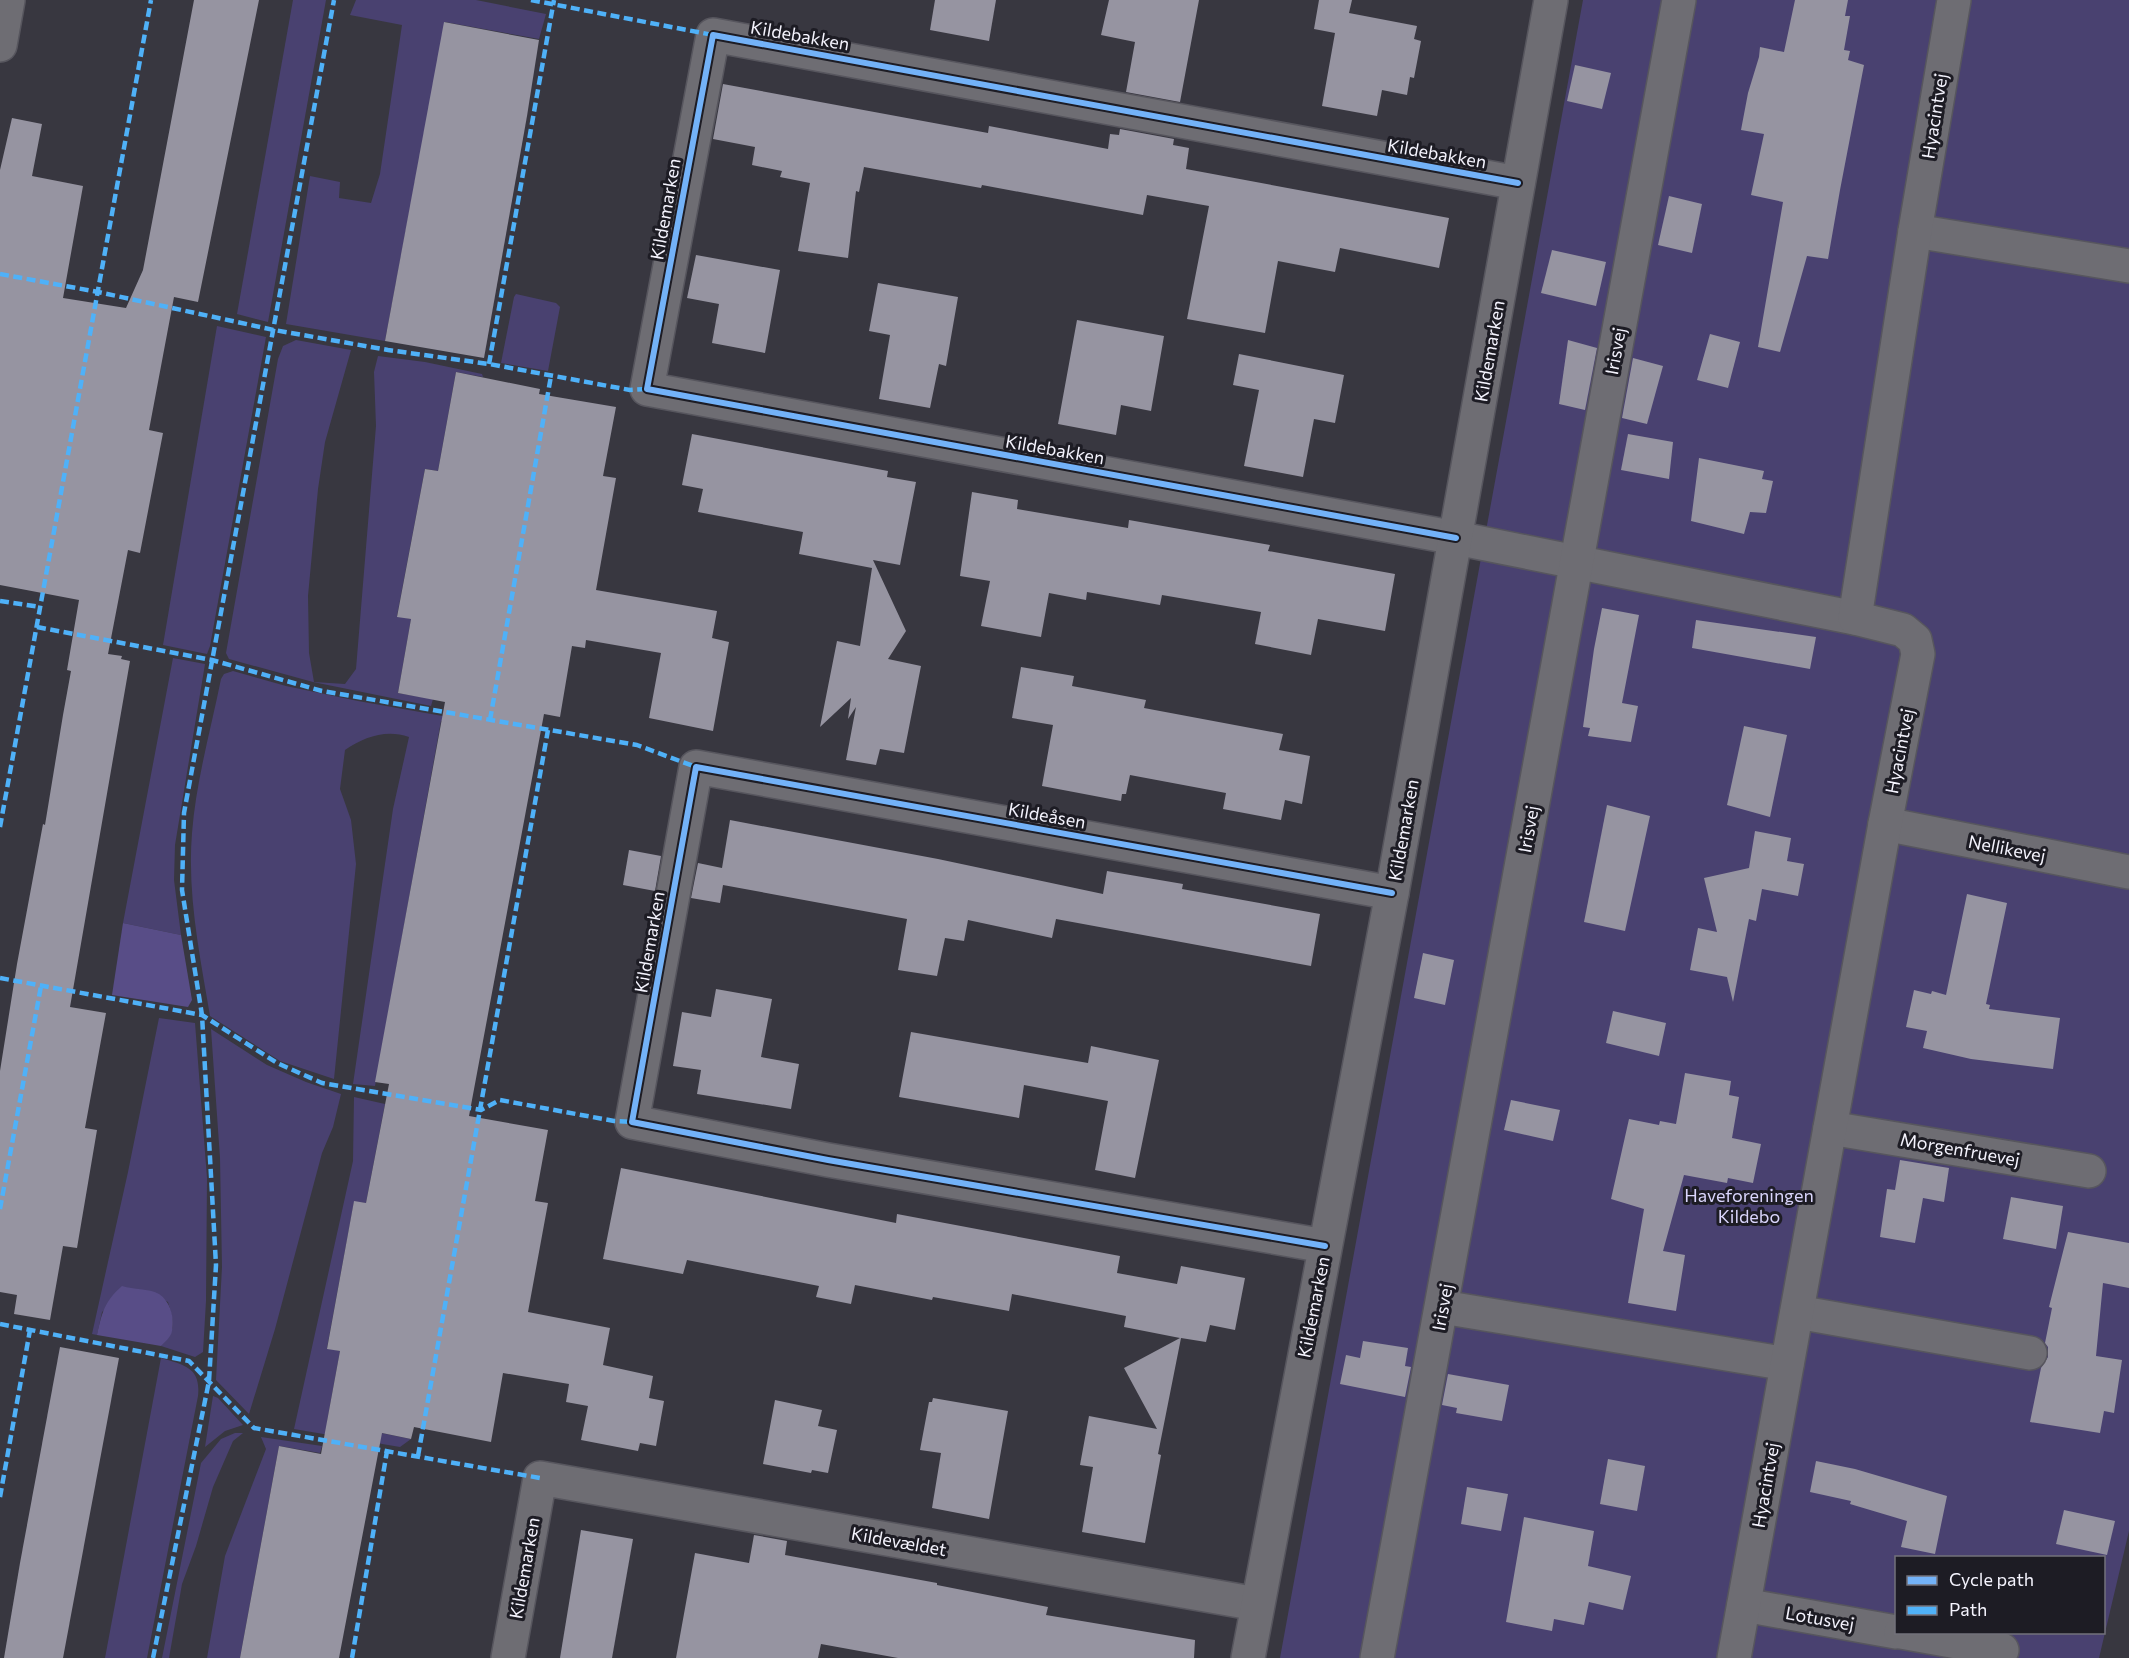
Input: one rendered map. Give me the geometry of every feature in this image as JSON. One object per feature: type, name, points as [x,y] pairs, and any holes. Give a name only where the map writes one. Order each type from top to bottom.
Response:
[{"type":"street","points":[[0,45],[8,0]]},
{"type":"street","name":"Kildemarken","points":[[1248,1658],[1392,893],[1551,0]]},
{"type":"street","name":"Irisvej","points":[[1377,1658],[1679,0]]},
{"type":"street","name":"Hyacintvej","points":[[1734,1658],[1885,824],[1918,654],[1915,640],[1903,630],[1856,618],[1915,231],[1954,0]]},
{"type":"street","name":"Kildemarken","points":[[647,389],[713,35]]},
{"type":"street","name":"Kildebakken","points":[[713,35],[1518,183]]},
{"type":"street","points":[[1915,231],[2129,266]]},
{"type":"street","name":"Kildebakken","points":[[647,389],[1456,538],[1856,618]]},
{"type":"street","name":"Kildemarken","points":[[696,767],[632,1122],[828,1160],[1325,1246]]},
{"type":"street","name":"Kildeåsen","points":[[696,767],[1392,893]]},
{"type":"street","name":"Nellikevej","points":[[1885,824],[2129,872]]},
{"type":"street","name":"Morgenfruevej","points":[[1830,1128],[2089,1171]]},
{"type":"street","points":[[1442,1307],[1787,1364]]},
{"type":"street","points":[[1797,1312],[2030,1353]]},
{"type":"street","name":"Kildemarken","points":[[508,1658],[540,1478]]},
{"type":"street","name":"Kildevældet","points":[[540,1478],[1257,1604]]},
{"type":"street","name":"Lotusvej","points":[[1743,1605],[1895,1632]]},
{"type":"street","points":[[1912,1634],[2002,1650]]},
{"type":"green space","points":[[293,0],[326,0],[268,322],[237,314]]},
{"type":"green space","points":[[356,0],[476,0],[546,14],[539,39],[445,22],[385,341],[286,324],[310,176],[340,182],[339,198],[371,203],[380,174],[402,25],[350,15]]},
{"type":"green space","name":"Haveforeningen Kildebo","points":[[1583,0],[2129,0],[2129,1531],[2105,1633],[2105,1556],[1895,1556],[1895,1634],[2105,1634],[2099,1658],[1280,1658]]},
{"type":"green space","points":[[516,294],[556,303],[560,307],[548,371],[501,363]]},
{"type":"green space","points":[[217,326],[266,337],[207,654],[163,645]]},
{"type":"green space","points":[[296,340],[351,350],[325,442],[318,489],[308,596],[309,653],[314,682],[345,684],[356,669],[376,426],[374,372],[378,356],[425,362],[482,374],[483,377],[456,372],[438,471],[425,469],[397,616],[411,619],[398,693],[433,699],[431,706],[313,682],[229,659],[226,653],[278,359],[283,346]]},
{"type":"green space","points":[[173,658],[205,664],[175,845],[174,880],[181,935],[123,923]]},
{"type":"green space","points":[[233,671],[286,686],[482,723],[482,729],[441,721],[375,1086],[353,1084],[393,809],[409,737],[384,734],[360,741],[345,750],[340,789],[351,820],[356,864],[334,1079],[280,1061],[210,1016],[193,902],[192,833],[200,775],[221,679],[224,674]]},
{"type":"green space","points":[[159,1018],[195,1023],[207,1178],[206,1301],[203,1352],[195,1357],[161,1346],[172,1330],[172,1316],[168,1302],[147,1291],[133,1290],[102,1312],[97,1335],[92,1334]]},
{"type":"green space","points":[[211,1029],[267,1065],[341,1094],[333,1127],[322,1153],[275,1329],[249,1414],[216,1380],[222,1267],[220,1158]]},
{"type":"green space","points":[[354,1097],[385,1104],[366,1203],[354,1202],[327,1348],[340,1351],[327,1422],[411,1439],[400,1447],[294,1429],[353,1161]]},
{"type":"green space","points":[[161,1358],[190,1369],[197,1379],[198,1396],[147,1658],[105,1658]]},
{"type":"green space","points":[[213,1396],[218,1398],[243,1425],[225,1431],[205,1447]]},
{"type":"green space","points":[[235,1433],[243,1433],[233,1441],[213,1487],[182,1584],[169,1658],[162,1658],[201,1463],[221,1439]]},
{"type":"green space","points":[[261,1437],[322,1446],[320,1453],[279,1446],[240,1658],[207,1658],[225,1556],[266,1449]]},
{"type":"shaded area","points":[[123,923],[181,935],[192,1000],[188,1007],[112,995]]},
{"type":"shaded area","points":[[122,1286],[155,1292],[166,1301],[171,1310],[173,1326],[168,1339],[161,1346],[97,1335],[105,1308],[111,1297]]},
{"type":"building","points":[[194,0],[259,0],[198,302],[174,297],[149,430],[163,433],[140,553],[128,550],[108,654],[122,656],[121,659],[130,661],[70,1007],[106,1013],[85,1128],[97,1130],[77,1248],[63,1246],[50,1320],[14,1314],[17,1295],[0,1292],[0,1071],[17,964],[43,824],[45,825],[71,671],[67,670],[79,600],[0,585],[0,170],[12,118],[42,124],[32,176],[83,186],[63,298],[126,308],[143,270]]},
{"type":"building","points":[[935,0],[996,0],[989,41],[930,30]]},
{"type":"building","points":[[1109,0],[1199,0],[1180,102],[1126,92],[1135,42],[1101,35]]},
{"type":"building","points":[[1319,0],[1352,0],[1349,13],[1417,26],[1414,39],[1421,41],[1414,78],[1410,77],[1407,95],[1382,90],[1377,116],[1322,106],[1335,33],[1314,29]]},
{"type":"building","points":[[1795,0],[1848,0],[1845,16],[1850,16],[1844,50],[1850,51],[1848,60],[1864,65],[1828,259],[1807,256],[1780,352],[1758,347],[1783,202],[1751,195],[1764,134],[1741,130],[1760,47],[1784,52]]},
{"type":"building","points":[[444,22],[539,40],[484,358],[385,341]]},
{"type":"building","points":[[1575,65],[1611,73],[1602,109],[1567,101]]},
{"type":"building","points":[[723,84],[988,133],[989,126],[1108,149],[1110,134],[1119,135],[1120,129],[1174,139],[1173,145],[1189,148],[1186,169],[1449,218],[1439,268],[1340,248],[1335,272],[1278,261],[1265,333],[1187,319],[1209,206],[1147,195],[1143,215],[982,185],[981,188],[864,167],[859,192],[856,191],[848,258],[798,251],[810,183],[780,177],[782,171],[752,165],[755,147],[713,139]]},
{"type":"building","points":[[1669,196],[1702,204],[1692,253],[1658,245]]},
{"type":"building","points":[[1552,250],[1606,262],[1596,306],[1541,293]]},
{"type":"building","points":[[696,255],[780,270],[765,353],[712,343],[719,304],[687,298]]},
{"type":"building","points":[[878,283],[958,297],[946,366],[939,364],[930,408],[879,399],[890,335],[869,331]]},
{"type":"building","points":[[1077,320],[1164,336],[1151,411],[1121,405],[1116,435],[1058,424]]},
{"type":"building","points":[[1710,334],[1740,342],[1728,388],[1697,380]]},
{"type":"building","points":[[1568,340],[1597,348],[1585,410],[1559,404]]},
{"type":"building","points":[[1239,354],[1344,375],[1335,423],[1314,419],[1303,477],[1244,466],[1259,390],[1233,385]]},
{"type":"building","points":[[1633,358],[1663,366],[1647,424],[1622,418]]},
{"type":"building","points":[[456,372],[540,389],[539,394],[616,407],[603,476],[616,478],[596,590],[717,611],[712,638],[729,642],[713,731],[649,718],[661,653],[586,640],[585,648],[572,646],[560,717],[544,714],[469,1116],[548,1130],[535,1201],[548,1203],[528,1312],[610,1328],[603,1365],[653,1376],[649,1398],[664,1401],[656,1446],[640,1443],[638,1451],[581,1440],[588,1406],[566,1402],[569,1384],[503,1373],[491,1442],[414,1427],[411,1439],[382,1433],[339,1658],[240,1658],[279,1446],[321,1454],[340,1351],[327,1349],[354,1201],[366,1203],[389,1084],[375,1082],[445,702],[398,693],[411,619],[397,617],[425,469],[438,471]]},
{"type":"building","points":[[692,434],[888,471],[887,477],[916,482],[900,565],[873,560],[906,631],[888,659],[921,666],[904,753],[880,749],[876,765],[846,760],[856,707],[848,719],[851,698],[820,727],[837,641],[860,646],[872,568],[799,554],[803,532],[698,512],[703,489],[682,485]]},
{"type":"building","points":[[1628,434],[1673,442],[1669,479],[1621,470]]},
{"type":"building","points":[[1699,458],[1764,471],[1762,479],[1773,481],[1766,513],[1750,512],[1744,534],[1691,521]]},
{"type":"building","points":[[972,492],[1018,500],[1017,509],[1128,528],[1129,520],[1270,545],[1268,551],[1395,574],[1385,631],[1318,619],[1311,655],[1255,644],[1261,612],[1162,595],[1160,605],[1087,592],[1086,600],[1049,593],[1041,637],[981,626],[990,581],[960,576]]},
{"type":"building","points":[[1602,608],[1639,615],[1622,703],[1638,706],[1631,742],[1588,736],[1590,728],[1583,727]]},
{"type":"building","points":[[1696,620],[1816,637],[1810,669],[1692,648]]},
{"type":"building","points":[[1021,667],[1074,676],[1072,686],[1146,700],[1144,708],[1283,734],[1279,750],[1310,756],[1302,804],[1285,800],[1281,820],[1223,809],[1226,793],[1130,775],[1126,794],[1122,794],[1121,801],[1042,786],[1053,725],[1012,718]]},
{"type":"building","points":[[1744,726],[1787,735],[1770,817],[1727,805]]},
{"type":"building","points":[[1607,805],[1650,816],[1625,931],[1584,922]]},
{"type":"building","points":[[730,820],[938,859],[1103,894],[1107,871],[1183,884],[1182,889],[1320,914],[1311,966],[1056,919],[1052,938],[968,920],[964,941],[945,938],[937,976],[898,970],[907,919],[723,885],[720,903],[691,898],[698,863],[722,868]]},
{"type":"building","points":[[1755,831],[1791,838],[1787,861],[1804,864],[1798,896],[1762,889],[1756,921],[1749,919],[1733,1002],[1727,977],[1690,970],[1698,928],[1717,932],[1704,878],[1749,868]]},
{"type":"building","points":[[629,850],[661,856],[655,891],[623,885]]},
{"type":"building","points":[[1967,894],[2007,903],[1986,1004],[1990,1005],[1989,1009],[2060,1018],[2053,1069],[1971,1059],[1923,1048],[1927,1031],[1906,1027],[1914,990],[1946,995]]},
{"type":"building","points":[[1423,953],[1454,960],[1445,1005],[1414,998]]},
{"type":"building","points":[[716,989],[772,999],[761,1057],[799,1064],[791,1109],[697,1094],[701,1070],[673,1066],[682,1012],[711,1017]]},
{"type":"building","points":[[1613,1011],[1666,1023],[1659,1056],[1606,1043]]},
{"type":"building","points":[[911,1032],[1088,1063],[1091,1046],[1159,1060],[1135,1178],[1095,1170],[1108,1101],[1024,1085],[1019,1118],[899,1097]]},
{"type":"building","points":[[1685,1073],[1731,1081],[1729,1095],[1739,1097],[1732,1138],[1761,1144],[1753,1183],[1728,1178],[1727,1183],[1684,1175],[1663,1251],[1685,1255],[1676,1311],[1628,1303],[1644,1209],[1611,1199],[1629,1119],[1659,1125],[1660,1121],[1676,1124]]},
{"type":"building","points":[[1511,1100],[1560,1110],[1553,1141],[1504,1130]]},
{"type":"building","points":[[1900,1160],[1949,1168],[1944,1202],[1923,1198],[1915,1243],[1880,1237],[1887,1189],[1895,1190]]},
{"type":"building","points":[[621,1168],[896,1223],[897,1214],[1120,1256],[1117,1273],[1177,1284],[1181,1266],[1245,1278],[1235,1330],[1210,1325],[1206,1342],[1181,1338],[1158,1454],[1161,1455],[1145,1543],[1082,1532],[1093,1467],[1080,1465],[1089,1416],[1157,1429],[1124,1368],[1180,1338],[1124,1327],[1126,1316],[1012,1294],[1009,1311],[933,1297],[932,1300],[855,1285],[851,1304],[816,1297],[819,1286],[687,1260],[683,1274],[603,1259]]},
{"type":"building","points":[[2011,1197],[2063,1206],[2056,1249],[2003,1239]]},
{"type":"building","points":[[2068,1232],[2129,1243],[2129,1288],[2103,1283],[2096,1356],[2122,1360],[2114,1413],[2104,1411],[2100,1433],[2030,1422],[2041,1368],[2048,1357],[2048,1347],[2045,1343],[2052,1308],[2049,1307]]},
{"type":"building","points":[[1363,1341],[1408,1348],[1405,1366],[1411,1367],[1405,1397],[1340,1384],[1346,1355],[1360,1358]]},
{"type":"building","points":[[60,1347],[119,1358],[63,1658],[4,1658],[20,1563]]},
{"type":"building","points":[[1448,1374],[1509,1385],[1502,1421],[1456,1413],[1457,1408],[1442,1405]]},
{"type":"building","points":[[933,1398],[1008,1411],[989,1519],[932,1508],[941,1453],[920,1450],[929,1402],[932,1402]]},
{"type":"building","points":[[775,1400],[822,1410],[818,1426],[837,1430],[828,1473],[812,1470],[811,1473],[763,1464]]},
{"type":"building","points":[[1608,1459],[1645,1466],[1637,1511],[1600,1504]]},
{"type":"building","points":[[1816,1461],[1855,1469],[1947,1496],[1935,1554],[1901,1547],[1907,1521],[1850,1504],[1851,1501],[1810,1492]]},
{"type":"building","points":[[1467,1487],[1508,1494],[1501,1531],[1461,1524]]},
{"type":"building","points":[[2064,1510],[2115,1521],[2107,1555],[2056,1544]]},
{"type":"building","points":[[1524,1517],[1594,1531],[1588,1566],[1631,1576],[1623,1610],[1589,1602],[1584,1625],[1554,1619],[1552,1631],[1506,1622]]},
{"type":"building","points":[[581,1530],[633,1539],[612,1658],[560,1658]]},
{"type":"building","points":[[754,1535],[787,1541],[785,1555],[937,1583],[937,1585],[1048,1607],[1046,1615],[1195,1640],[1194,1658],[898,1658],[821,1644],[818,1658],[676,1658],[695,1553],[749,1563]]},
{"type":"marked path","points":[[0,827],[151,0]]},
{"type":"marked path","points":[[153,1658],[209,1381],[216,1265],[202,1015],[182,890],[184,813],[334,0]]},
{"type":"marked path","points":[[531,0],[713,35]]},
{"type":"marked path","points":[[489,364],[554,0]]},
{"type":"marked path","points":[[0,274],[98,292],[274,330],[388,350],[489,364],[630,390],[647,389]]},
{"type":"marked path","points":[[490,720],[551,376]]},
{"type":"marked path","points":[[0,601],[40,607]]},
{"type":"marked path","points":[[37,627],[212,660],[322,691],[637,745],[696,767]]},
{"type":"marked path","points":[[418,1456],[548,730]]},
{"type":"marked path","points":[[0,978],[202,1015],[277,1063],[322,1083],[481,1110],[500,1100],[614,1121],[632,1122]]},
{"type":"marked path","points":[[0,1209],[41,986]]},
{"type":"marked path","points":[[0,1324],[189,1361],[254,1428],[540,1478]]},
{"type":"marked path","points":[[0,1497],[30,1330]]},
{"type":"marked path","points":[[352,1658],[387,1451]]},
{"type":"cycle path","points":[[1456,538],[647,389],[713,35],[1518,183]]},
{"type":"cycle path","points":[[1325,1246],[828,1160],[632,1122],[696,767],[1392,893]]}]
